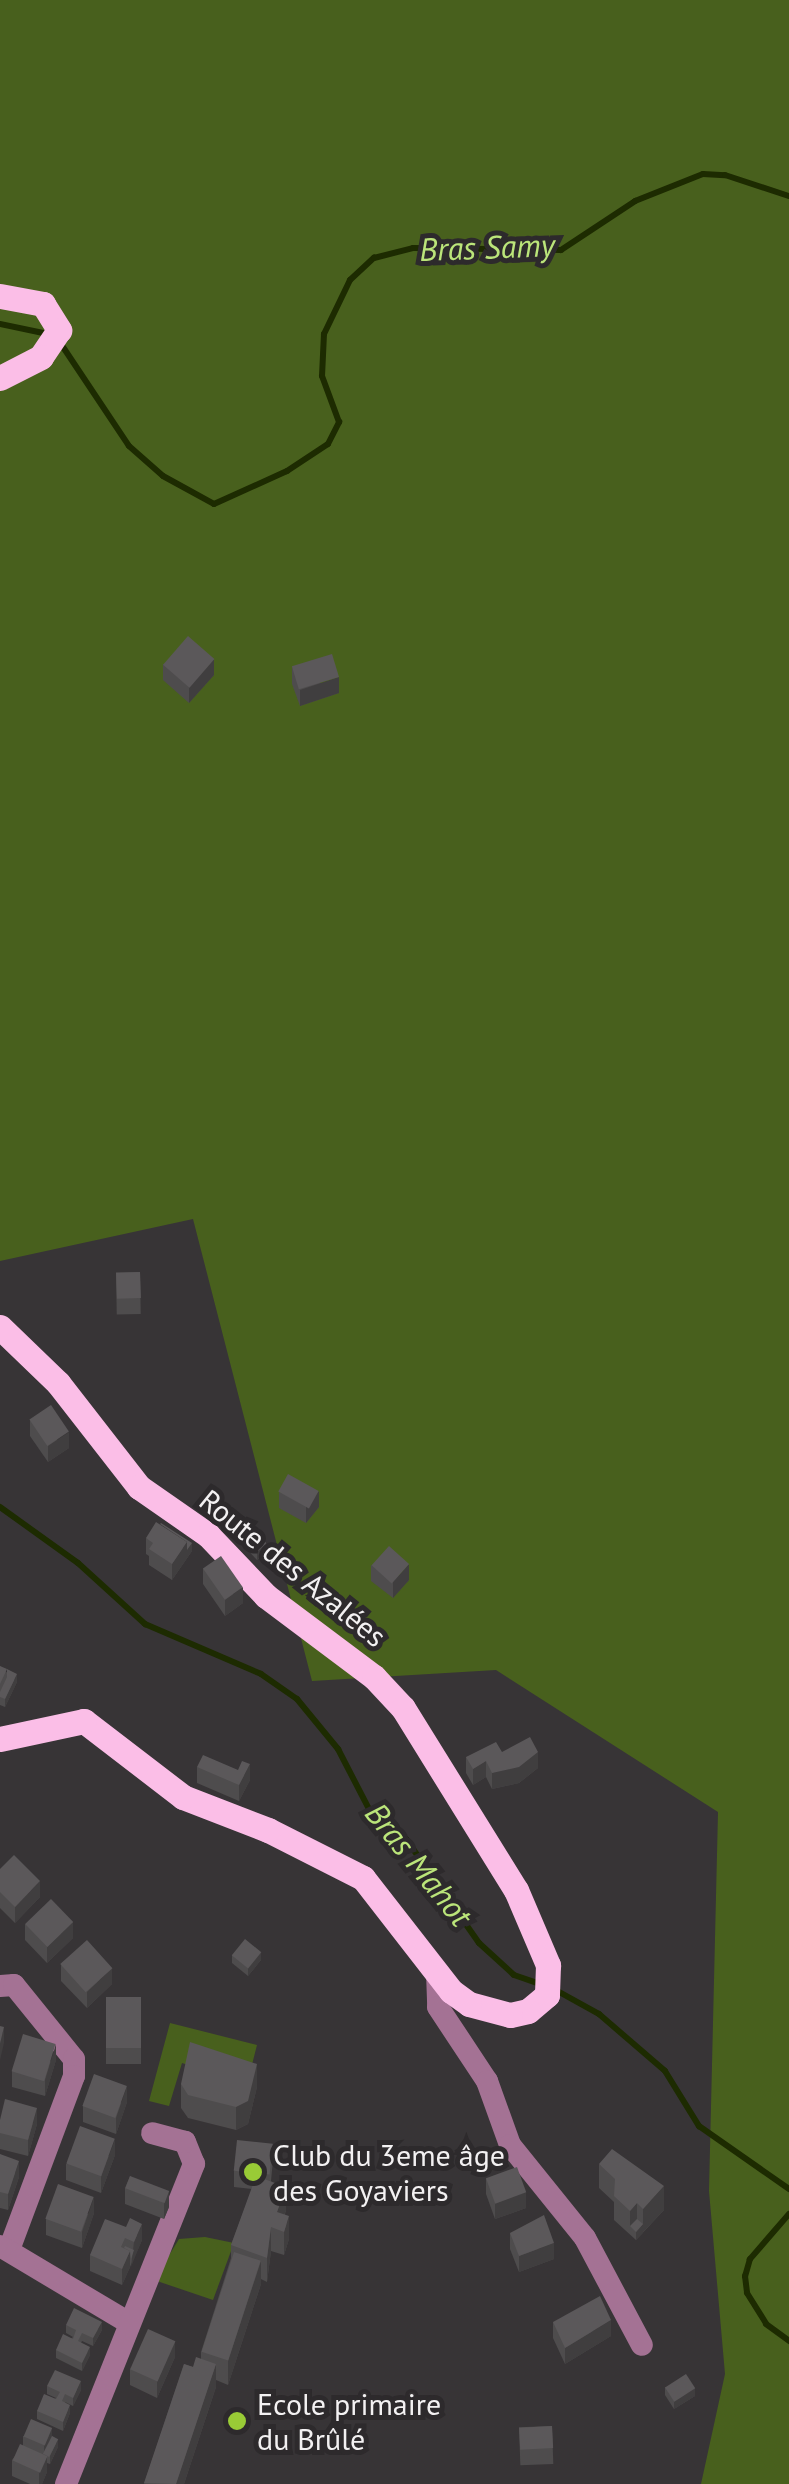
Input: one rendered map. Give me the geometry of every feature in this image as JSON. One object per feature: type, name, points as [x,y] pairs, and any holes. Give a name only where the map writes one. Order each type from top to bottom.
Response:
[{"type":"main road","points":[[0,296],[43,304],[59,330],[41,357],[0,378]]},
{"type":"main road","name":"Route des Azalées","points":[[0,1326],[58,1383],[139,1487],[208,1534],[266,1596],[374,1677],[403,1708],[486,1832],[542,1947],[548,1995],[528,2011],[510,2015],[469,2004],[437,1972],[363,1878],[183,1797],[84,1721],[0,1739]]},
{"type":"street","points":[[437,1972],[438,2008],[487,2081],[510,2145],[585,2238],[642,2345]]},
{"type":"street","points":[[0,1986],[14,1986],[74,2060],[74,2076],[5,2248],[126,2321]]},
{"type":"street","points":[[66,2484],[126,2321],[194,2164],[185,2142],[152,2133]]},
{"type":"green space","points":[[0,0],[789,0],[789,2484],[701,2484],[725,2374],[709,2191],[718,1812],[496,1670],[312,1681],[193,1219],[0,1261]]},
{"type":"green space","points":[[170,2023],[257,2045],[247,2084],[182,2063],[169,2106],[149,2101]]},
{"type":"green space","points":[[205,2237],[234,2243],[213,2300],[154,2280],[179,2239]]},
{"type":"building","points":[[188,636],[214,659],[189,688],[163,665]]},
{"type":"building","points":[[332,654],[339,677],[299,689],[292,666]]},
{"type":"building","points":[[140,1272],[141,1298],[117,1299],[116,1273]]},
{"type":"building","points":[[51,1405],[69,1432],[47,1446],[29,1420]]},
{"type":"building","points":[[288,1474],[319,1491],[309,1508],[278,1491]]},
{"type":"building","points":[[156,1522],[187,1542],[172,1564],[149,1549],[153,1543],[146,1538]]},
{"type":"building","points":[[161,1523],[192,1543],[187,1550],[187,1542]]},
{"type":"building","points":[[254,1530],[266,1543],[257,1552],[244,1539]]},
{"type":"building","points":[[389,1546],[409,1564],[392,1583],[372,1565]]},
{"type":"building","points":[[221,1556],[243,1587],[225,1600],[203,1569]]},
{"type":"building","points":[[0,1666],[7,1669],[0,1684]]},
{"type":"building","points":[[7,1669],[17,1674],[5,1699],[0,1692]]},
{"type":"building","points":[[530,1737],[538,1752],[519,1767],[492,1773],[486,1761],[473,1769],[466,1757],[496,1742],[502,1752]]},
{"type":"building","points":[[203,1755],[238,1770],[242,1761],[250,1764],[239,1785],[197,1767]]},
{"type":"building","points":[[14,1855],[40,1881],[15,1907],[0,1892],[0,1869]]},
{"type":"building","points":[[51,1899],[73,1922],[47,1947],[25,1924]]},
{"type":"building","points":[[245,1939],[261,1952],[248,1969],[232,1955]]},
{"type":"building","points":[[87,1940],[112,1968],[86,1992],[60,1964]]},
{"type":"building","points":[[106,1997],[141,1997],[141,2048],[106,2048]]},
{"type":"building","points":[[23,2034],[56,2044],[44,2081],[12,2071]]},
{"type":"building","points":[[190,2042],[257,2064],[248,2101],[236,2107],[188,2095],[181,2084]]},
{"type":"building","points":[[94,2074],[127,2086],[115,2118],[82,2106]]},
{"type":"building","points":[[5,2099],[37,2108],[28,2140],[0,2133]]},
{"type":"building","points":[[80,2126],[115,2139],[101,2176],[66,2164]]},
{"type":"building","points":[[237,2140],[273,2144],[270,2175],[234,2171]]},
{"type":"building","points":[[612,2149],[664,2186],[643,2209],[637,2203],[630,2211],[614,2196],[615,2179],[599,2164]]},
{"type":"building","points":[[0,2154],[19,2161],[8,2194],[0,2192]]},
{"type":"building","points":[[517,2167],[526,2192],[495,2204],[486,2178]]},
{"type":"building","points":[[130,2176],[169,2191],[165,2203],[125,2188]]},
{"type":"building","points":[[256,2176],[286,2187],[277,2212],[289,2216],[284,2232],[271,2227],[267,2258],[231,2245]]},
{"type":"building","points":[[58,2184],[94,2197],[81,2232],[45,2219]]},
{"type":"building","points":[[544,2215],[554,2243],[519,2256],[510,2233]]},
{"type":"building","points":[[130,2218],[142,2224],[134,2242],[125,2238],[121,2247],[130,2251],[122,2269],[90,2255],[105,2219],[126,2227]]},
{"type":"building","points":[[637,2219],[643,2224],[636,2232],[630,2226]]},
{"type":"building","points":[[234,2252],[261,2261],[228,2361],[202,2352]]},
{"type":"building","points":[[600,2296],[611,2320],[565,2348],[553,2322]]},
{"type":"building","points":[[74,2308],[102,2322],[93,2338],[82,2333],[78,2341],[90,2347],[82,2363],[56,2350],[63,2334],[73,2339],[76,2330],[66,2325]]},
{"type":"building","points":[[148,2329],[175,2341],[158,2381],[130,2369]]},
{"type":"building","points":[[196,2357],[216,2364],[176,2484],[144,2483],[184,2364],[193,2367]]},
{"type":"building","points":[[55,2370],[81,2381],[73,2398],[65,2394],[62,2401],[70,2405],[63,2422],[37,2411],[44,2394],[56,2399],[60,2392],[47,2386]]},
{"type":"building","points":[[686,2374],[695,2388],[674,2402],[665,2388]]},
{"type":"building","points":[[31,2419],[52,2428],[45,2445],[24,2436]]},
{"type":"building","points":[[552,2426],[553,2448],[520,2450],[519,2428]]},
{"type":"building","points":[[52,2436],[58,2439],[49,2457],[43,2454]]},
{"type":"building","points":[[20,2444],[47,2456],[40,2473],[13,2460]]},
{"type":"waterway","name":"Bras Samy","points":[[59,341],[129,446],[163,476],[214,504],[287,471],[328,444],[339,422],[322,376],[324,334],[350,280],[374,258],[413,248],[561,250],[635,201],[703,174],[725,175],[789,196]]},
{"type":"waterway","name":"Bras Samy","points":[[0,324],[48,334]]},
{"type":"waterway","name":"Bras Mahot","points":[[0,1507],[78,1563],[145,1624],[261,1674],[297,1699],[338,1749],[369,1809],[406,1839],[479,1943],[514,1975],[540,1984]]},
{"type":"waterway","name":"Bras Mahot","points":[[552,1988],[599,2014],[665,2071],[699,2126],[789,2189]]},
{"type":"waterway","name":"Bras Mahot","points":[[789,2214],[750,2259],[745,2276],[747,2293],[766,2324],[789,2341]]},
{"type":"place","name":"Club du 3eme âge des Goyaviers","points":[[253,2172]]},
{"type":"place","name":"Ecole primaire du Brûlé","points":[[237,2421]]}]
